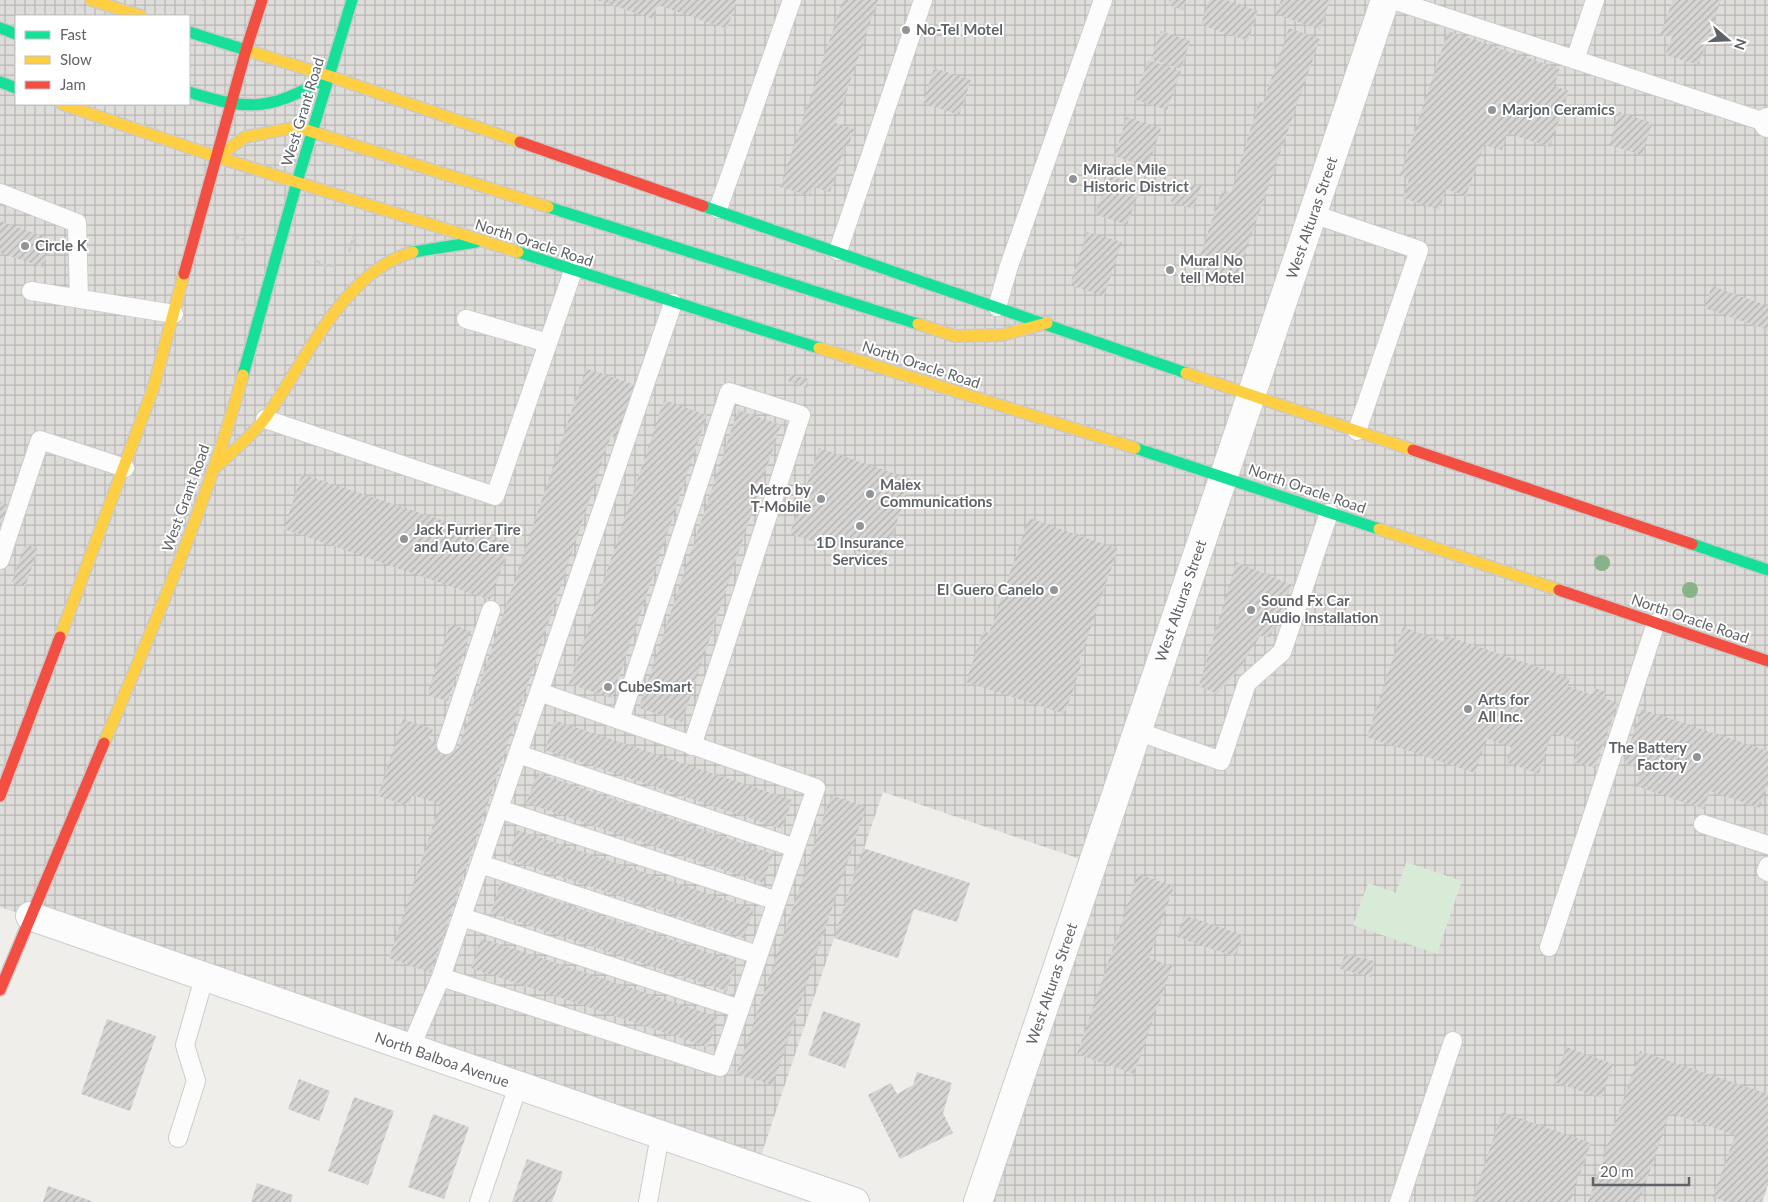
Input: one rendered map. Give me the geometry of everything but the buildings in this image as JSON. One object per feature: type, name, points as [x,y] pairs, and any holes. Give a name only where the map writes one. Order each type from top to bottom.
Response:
[{"type":"main road","points":[[95,0],[138,15]]},
{"type":"main road","points":[[0,796],[7,759],[125,468],[153,389],[246,50],[262,0]]},
{"type":"main road","name":"West Grant Road","points":[[0,990],[159,612],[212,471],[256,331],[297,182],[352,0]]},
{"type":"main road","points":[[0,28],[15,34]]},
{"type":"main road","points":[[190,32],[329,76],[838,250],[1252,396],[1768,570]]},
{"type":"main road","points":[[190,92],[231,106],[258,108],[296,97],[329,76]]},
{"type":"main road","points":[[0,82],[15,88]]},
{"type":"main road","name":"North Oracle Road","points":[[65,105],[217,157],[572,271],[1223,476],[1768,661]]},
{"type":"main road","points":[[217,157],[245,137],[297,127],[313,130],[955,336],[1002,335],[1047,323]]},
{"type":"main road","points":[[212,471],[265,419],[324,326],[347,298],[384,262],[411,252],[480,241]]},
{"type":"street","name":"West Alturas Street","points":[[978,1202],[1385,0]]},
{"type":"street","name":"North Balboa Avenue","points":[[30,916],[204,978],[855,1202]]},
{"type":"lane","points":[[718,209],[792,0]]},
{"type":"lane","points":[[838,250],[923,0]]},
{"type":"lane","points":[[997,307],[1009,266],[1103,0]]},
{"type":"lane","points":[[1393,0],[1768,123]]},
{"type":"lane","points":[[1575,60],[1594,0]]},
{"type":"lane","points":[[0,193],[77,223],[79,299]]},
{"type":"lane","points":[[1313,214],[1419,250],[1358,431]]},
{"type":"lane","points":[[265,419],[495,496],[572,271]]},
{"type":"lane","points":[[31,291],[174,314]]},
{"type":"lane","points":[[410,1049],[441,977],[673,303]]},
{"type":"lane","points":[[466,319],[548,343]]},
{"type":"lane","points":[[620,720],[729,392],[800,415],[692,746]]},
{"type":"lane","points":[[0,560],[40,440],[125,468]]},
{"type":"lane","points":[[1137,731],[1221,761],[1247,683],[1282,652],[1330,513]]},
{"type":"lane","points":[[446,745],[491,610]]},
{"type":"lane","points":[[1549,947],[1656,623]]},
{"type":"lane","points":[[441,977],[720,1067],[740,1010],[816,788],[539,692]]},
{"type":"lane","points":[[518,754],[795,848]]},
{"type":"lane","points":[[499,809],[777,901]]},
{"type":"lane","points":[[1703,824],[1768,845]]},
{"type":"lane","points":[[480,864],[758,955]]},
{"type":"lane","points":[[1768,866],[1766,871],[1768,872]]},
{"type":"lane","points":[[462,917],[740,1010]]},
{"type":"lane","points":[[178,1138],[196,1081],[185,1045],[204,978]]},
{"type":"lane","points":[[1399,1202],[1453,1041]]},
{"type":"lane","points":[[479,1202],[518,1086]]},
{"type":"lane","points":[[648,1202],[660,1135]]},
{"type":"path","points":[[316,261],[328,266],[337,265],[344,260],[349,252],[354,236]]},
{"type":"path","points":[[234,237],[257,243]]},
{"type":"shaded area","points":[[0,0],[1768,0],[1768,1185],[1762,1202],[978,1202],[1092,863],[883,792],[757,1168],[0,907]]},
{"type":"green space","points":[[1406,862],[1462,881],[1437,954],[1353,925],[1368,883],[1396,893]]},
{"type":"traffic: fast","points":[[95,1],[100,0]]},
{"type":"traffic: fast","points":[[243,375],[297,182],[352,0]]},
{"type":"traffic: fast","points":[[0,28],[15,34]]},
{"type":"traffic: fast","points":[[190,32],[246,50]]},
{"type":"traffic: fast","points":[[190,92],[229,103],[261,104],[292,96],[329,76]]},
{"type":"traffic: fast","points":[[0,82],[15,88]]},
{"type":"traffic: fast","points":[[703,206],[1186,373]]},
{"type":"traffic: fast","points":[[548,207],[918,324]]},
{"type":"traffic: fast","points":[[413,252],[476,242]]},
{"type":"traffic: fast","points":[[518,252],[819,348]]},
{"type":"traffic: fast","points":[[1135,448],[1379,529]]},
{"type":"traffic: fast","points":[[1692,544],[1768,570]]},
{"type":"traffic: slow","points":[[91,0],[138,15]]},
{"type":"traffic: slow","points":[[246,50],[329,76],[520,142]]},
{"type":"traffic: slow","points":[[65,105],[217,157]]},
{"type":"traffic: slow","points":[[217,157],[245,137],[297,127],[548,207]]},
{"type":"traffic: slow","points":[[217,157],[518,252]]},
{"type":"traffic: slow","points":[[217,466],[261,424],[311,346],[346,298],[366,278],[388,262],[413,252]]},
{"type":"traffic: slow","points":[[60,637],[153,389],[184,274]]},
{"type":"traffic: slow","points":[[918,324],[955,336],[1002,335],[1047,323]]},
{"type":"traffic: slow","points":[[819,348],[1135,448]]},
{"type":"traffic: slow","points":[[1186,373],[1413,450]]},
{"type":"traffic: slow","points":[[104,743],[180,561],[214,469],[243,375]]},
{"type":"traffic: slow","points":[[1379,529],[1559,590]]},
{"type":"traffic: jam","points":[[184,274],[246,50],[262,0]]},
{"type":"traffic: jam","points":[[520,142],[703,206]]},
{"type":"traffic: jam","points":[[1413,450],[1692,544]]},
{"type":"traffic: jam","points":[[1559,590],[1768,661]]},
{"type":"traffic: jam","points":[[0,796],[60,637]]},
{"type":"traffic: jam","points":[[0,990],[104,743]]},
{"type":"place","name":"No-Tel Motel","points":[[906,30]]},
{"type":"place","name":"Marjon Ceramics","points":[[1492,110]]},
{"type":"place","name":"Miracle Mile Historic District","points":[[1073,179]]},
{"type":"place","name":"Circle K","points":[[25,246]]},
{"type":"place","name":"Mural No tell Motel","points":[[1170,270]]},
{"type":"place","name":"Malex Communications","points":[[870,494]]},
{"type":"place","name":"Metro by T-Mobile","points":[[821,499]]},
{"type":"place","name":"1D Insurance Services","points":[[860,526]]},
{"type":"place","name":"Jack Furrier Tire and Auto Care","points":[[404,539]]},
{"type":"place","name":"El Guero Canelo","points":[[1054,590]]},
{"type":"place","name":"Sound Fx Car Audio Installation","points":[[1251,610]]},
{"type":"place","name":"CubeSmart","points":[[608,687]]},
{"type":"place","name":"Arts for All Inc.","points":[[1468,709]]},
{"type":"place","name":"The Battery Factory","points":[[1697,757]]}]
